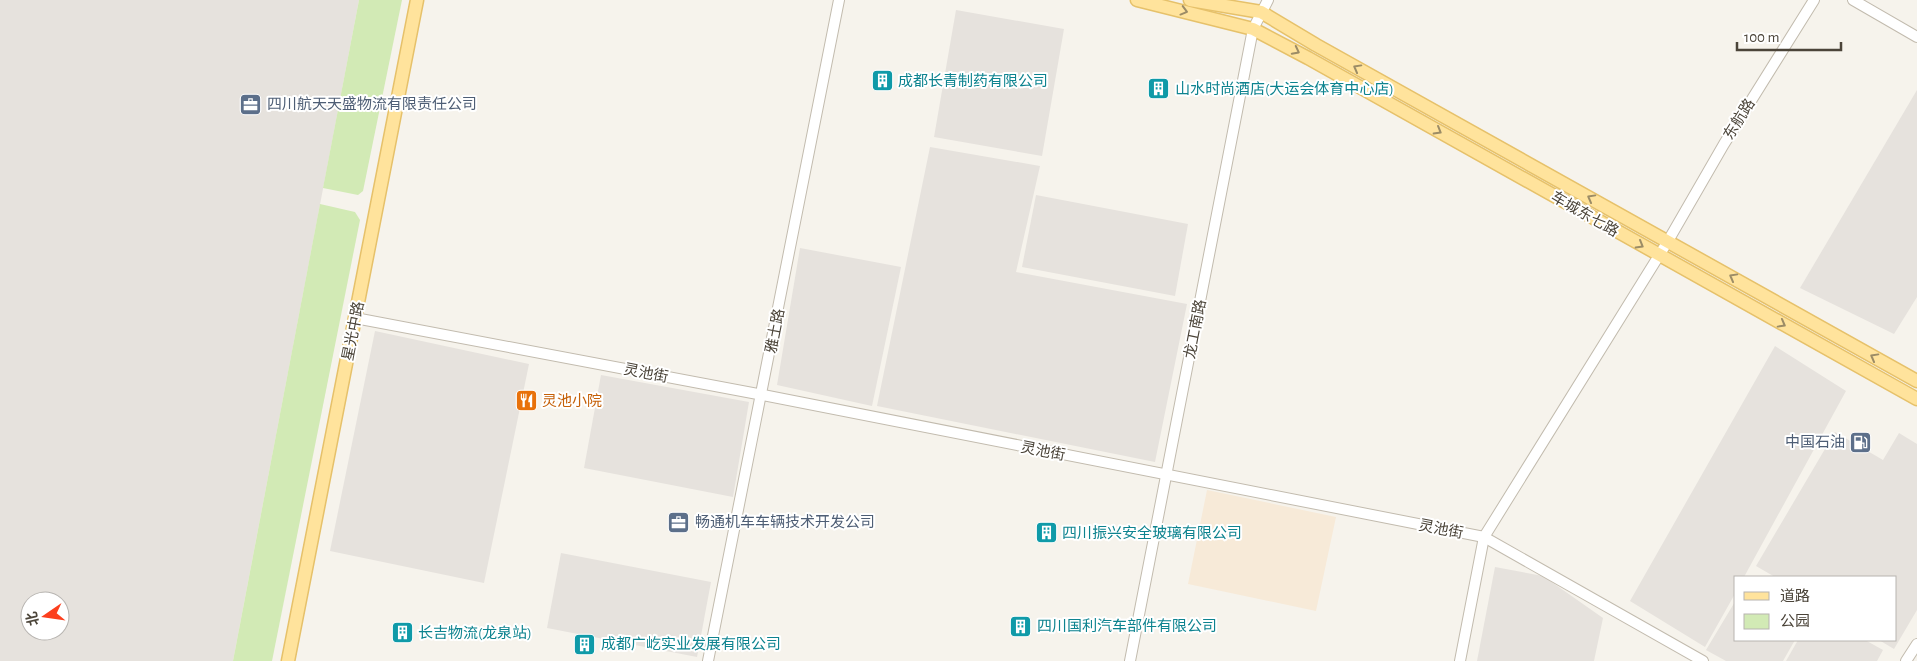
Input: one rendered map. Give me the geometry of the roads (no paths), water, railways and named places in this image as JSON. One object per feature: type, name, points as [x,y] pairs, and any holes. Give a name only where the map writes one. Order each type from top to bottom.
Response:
[{"type":"main road","name":"星光中路","points":[[297,661],[417,0]]},
{"type":"main road","name":"星光中路","points":[[288,661],[425,0]]},
{"type":"main road","name":"车城东七路","points":[[1137,0],[1253,29],[1317,62],[1917,399]]},
{"type":"main road","points":[[1190,0],[1261,12]]},
{"type":"main road","name":"车城东七路","points":[[1261,12],[1316,45],[1917,381]]},
{"type":"street","name":"雅土路","points":[[708,661],[763,395],[839,0]]},
{"type":"street","name":"龙工南路","points":[[1130,661],[1253,29],[1268,0]]},
{"type":"street","name":"东航路","points":[[1484,537],[1668,241],[1724,144],[1814,0]]},
{"type":"street","points":[[1853,0],[1917,37]]},
{"type":"street","name":"灵池街","points":[[359,319],[763,395],[1484,537],[1703,661]]},
{"type":"street","points":[[1460,661],[1484,537]]},
{"type":"street","points":[[1906,661],[1917,644]]},
{"type":"place","name":"成都长青制药有限公司","points":[[882,81]]},
{"type":"place","name":"山水时尚酒店(大运会体育中心店)","points":[[1159,89]]},
{"type":"place","name":"四川航天天盛物流有限责任公司","points":[[251,104]]},
{"type":"place","name":"灵池小院","points":[[526,401]]},
{"type":"place","name":"中国石油","points":[[1861,442]]},
{"type":"place","name":"畅通机车车辆技术开发公司","points":[[679,522]]},
{"type":"place","name":"四川振兴安全玻璃有限公司","points":[[1046,533]]},
{"type":"place","name":"四川国利汽车部件有限公司","points":[[1021,626]]},
{"type":"place","name":"长吉物流(龙泉站)","points":[[402,633]]},
{"type":"place","name":"成都广屹实业发展有限公司","points":[[585,644]]}]
